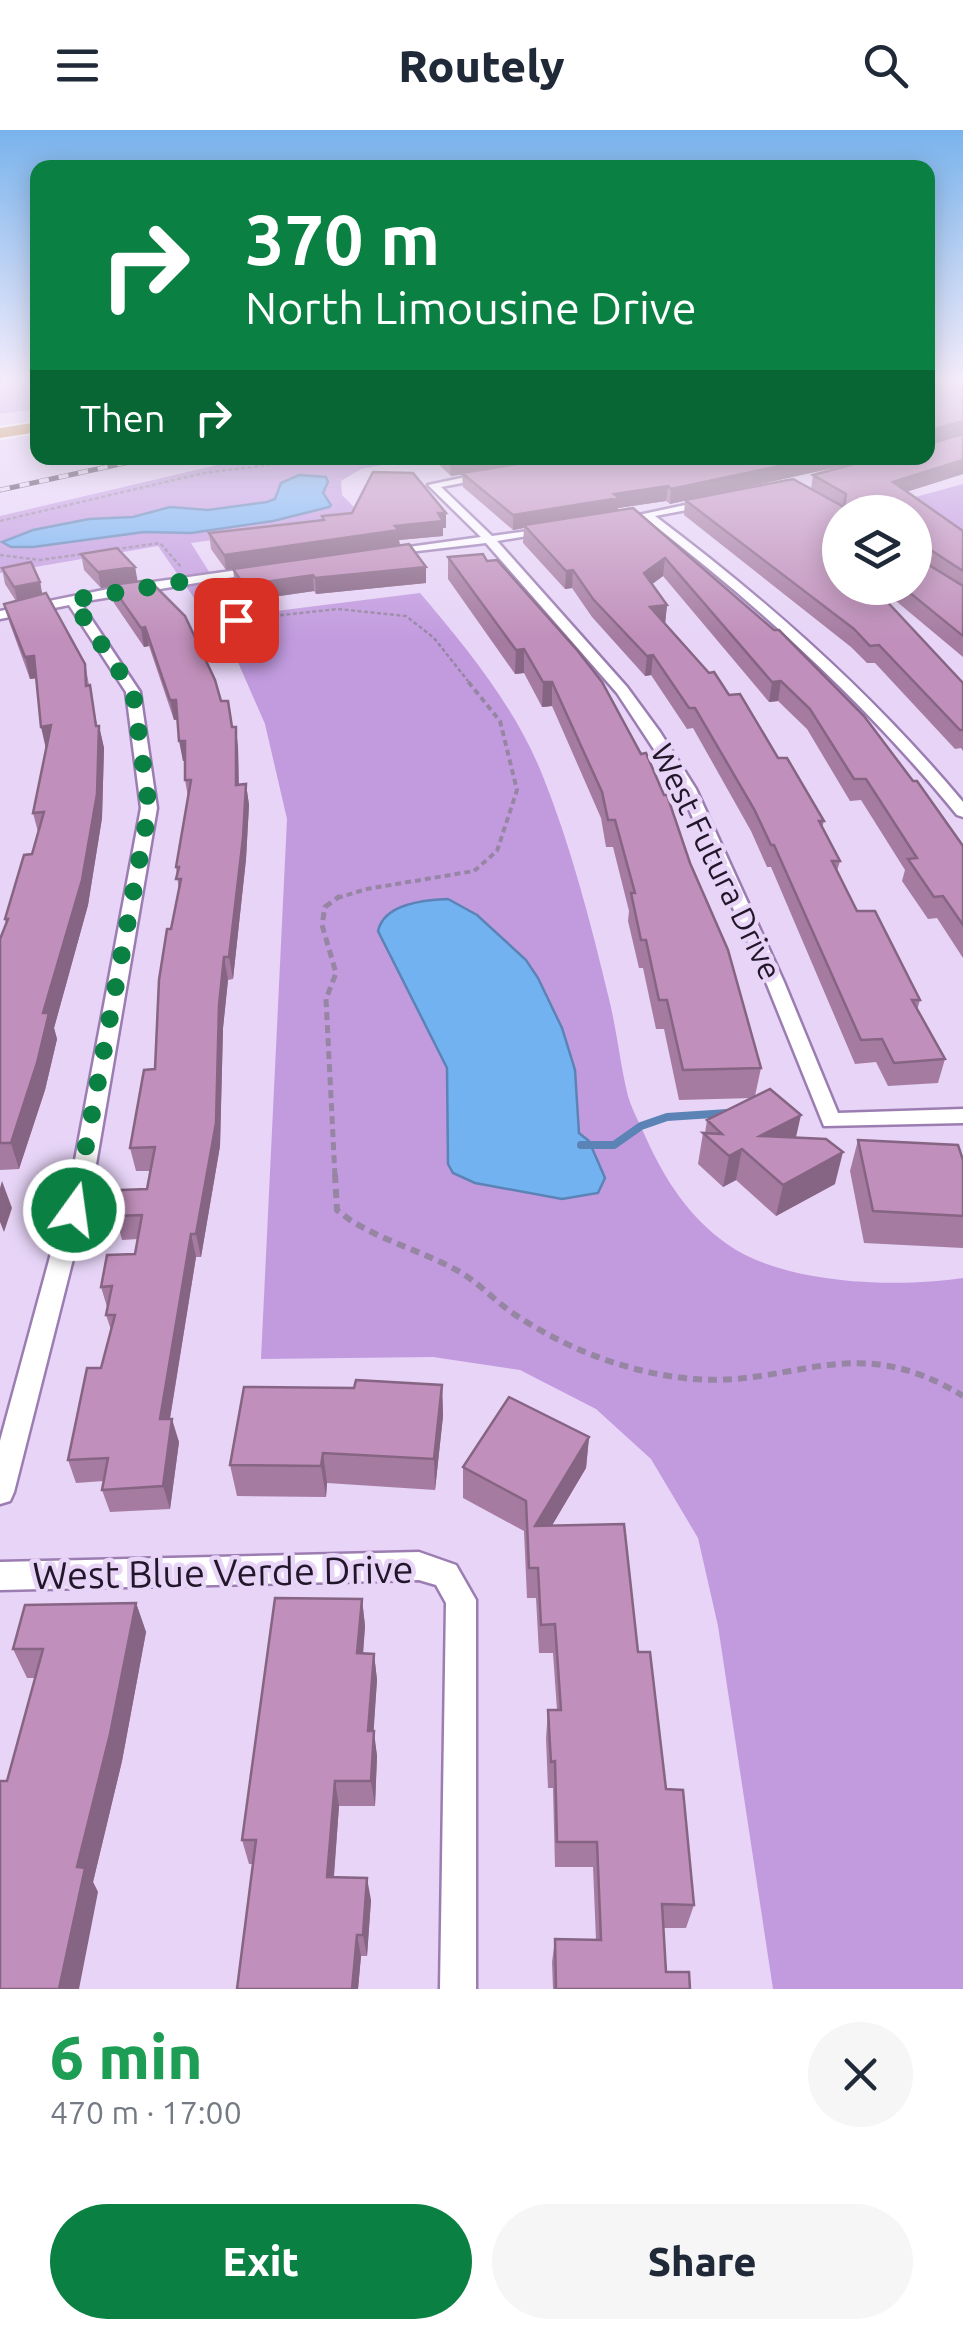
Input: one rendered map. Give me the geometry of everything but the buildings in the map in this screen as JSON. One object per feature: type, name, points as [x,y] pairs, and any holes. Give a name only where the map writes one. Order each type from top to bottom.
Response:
[{"type":"street","name":"West Futura Drive","points":[[504,474],[433,485],[490,540],[622,690],[688,788],[775,982],[830,1122],[963,1116]]},
{"type":"street","points":[[608,522],[720,501]]},
{"type":"street","points":[[648,516],[768,610],[876,710],[963,812]]},
{"type":"street","points":[[380,554],[569,528]]},
{"type":"street","points":[[0,615],[270,568]]},
{"type":"street","points":[[0,1492],[83,1176],[149,808],[133,692],[72,600]]},
{"type":"street","name":"West Blue Verde Drive","points":[[0,1576],[419,1566],[446,1574],[461,1600],[458,1989]]},
{"type":"path","points":[[0,521],[190,476],[258,466],[298,466]]},
{"type":"path","points":[[0,556],[44,560],[160,543],[220,613],[236,620],[338,609],[406,616],[434,638],[500,720],[518,790],[497,851],[474,871],[367,888],[341,895],[326,906],[322,925],[336,973],[326,999],[337,1210],[358,1229],[416,1249],[464,1274],[510,1312],[564,1344],[632,1366],[696,1380],[756,1378],[814,1364],[884,1362],[963,1396]]},
{"type":"shaded area","points":[[214,466],[378,466],[361,469],[341,481],[342,495],[365,518],[191,543],[237,616],[420,593],[472,656],[531,749],[562,829],[588,914],[630,1101],[679,1197],[713,1233],[751,1258],[809,1275],[906,1283],[963,1278],[963,1989],[773,1989],[718,1626],[698,1538],[651,1459],[596,1409],[520,1370],[433,1357],[261,1359],[287,819],[265,724],[237,660],[158,546],[0,573],[0,516]]},
{"type":"shaded area","points":[[963,484],[963,535],[932,515],[932,495],[923,495]]},
{"type":"water","points":[[299,475],[326,477],[323,493],[329,507],[273,521],[191,533],[144,532],[33,547],[11,547],[2,542],[33,530],[89,519],[133,517],[170,507],[208,510],[267,502],[275,499],[281,483]]},
{"type":"water","points":[[448,899],[477,915],[526,960],[538,978],[562,1028],[575,1070],[579,1133],[589,1141],[605,1178],[598,1193],[562,1199],[475,1183],[453,1173],[448,1164],[447,1068],[378,931],[396,909],[416,902]]},
{"type":"waterway","points":[[581,1145],[614,1145],[641,1126],[667,1117],[728,1113]]},
{"type":"railway","points":[[0,490],[112,466]]},
{"type":"route","points":[[74,1210],[149,808],[133,692],[72,600],[192,580],[224,617],[236,620]]}]
